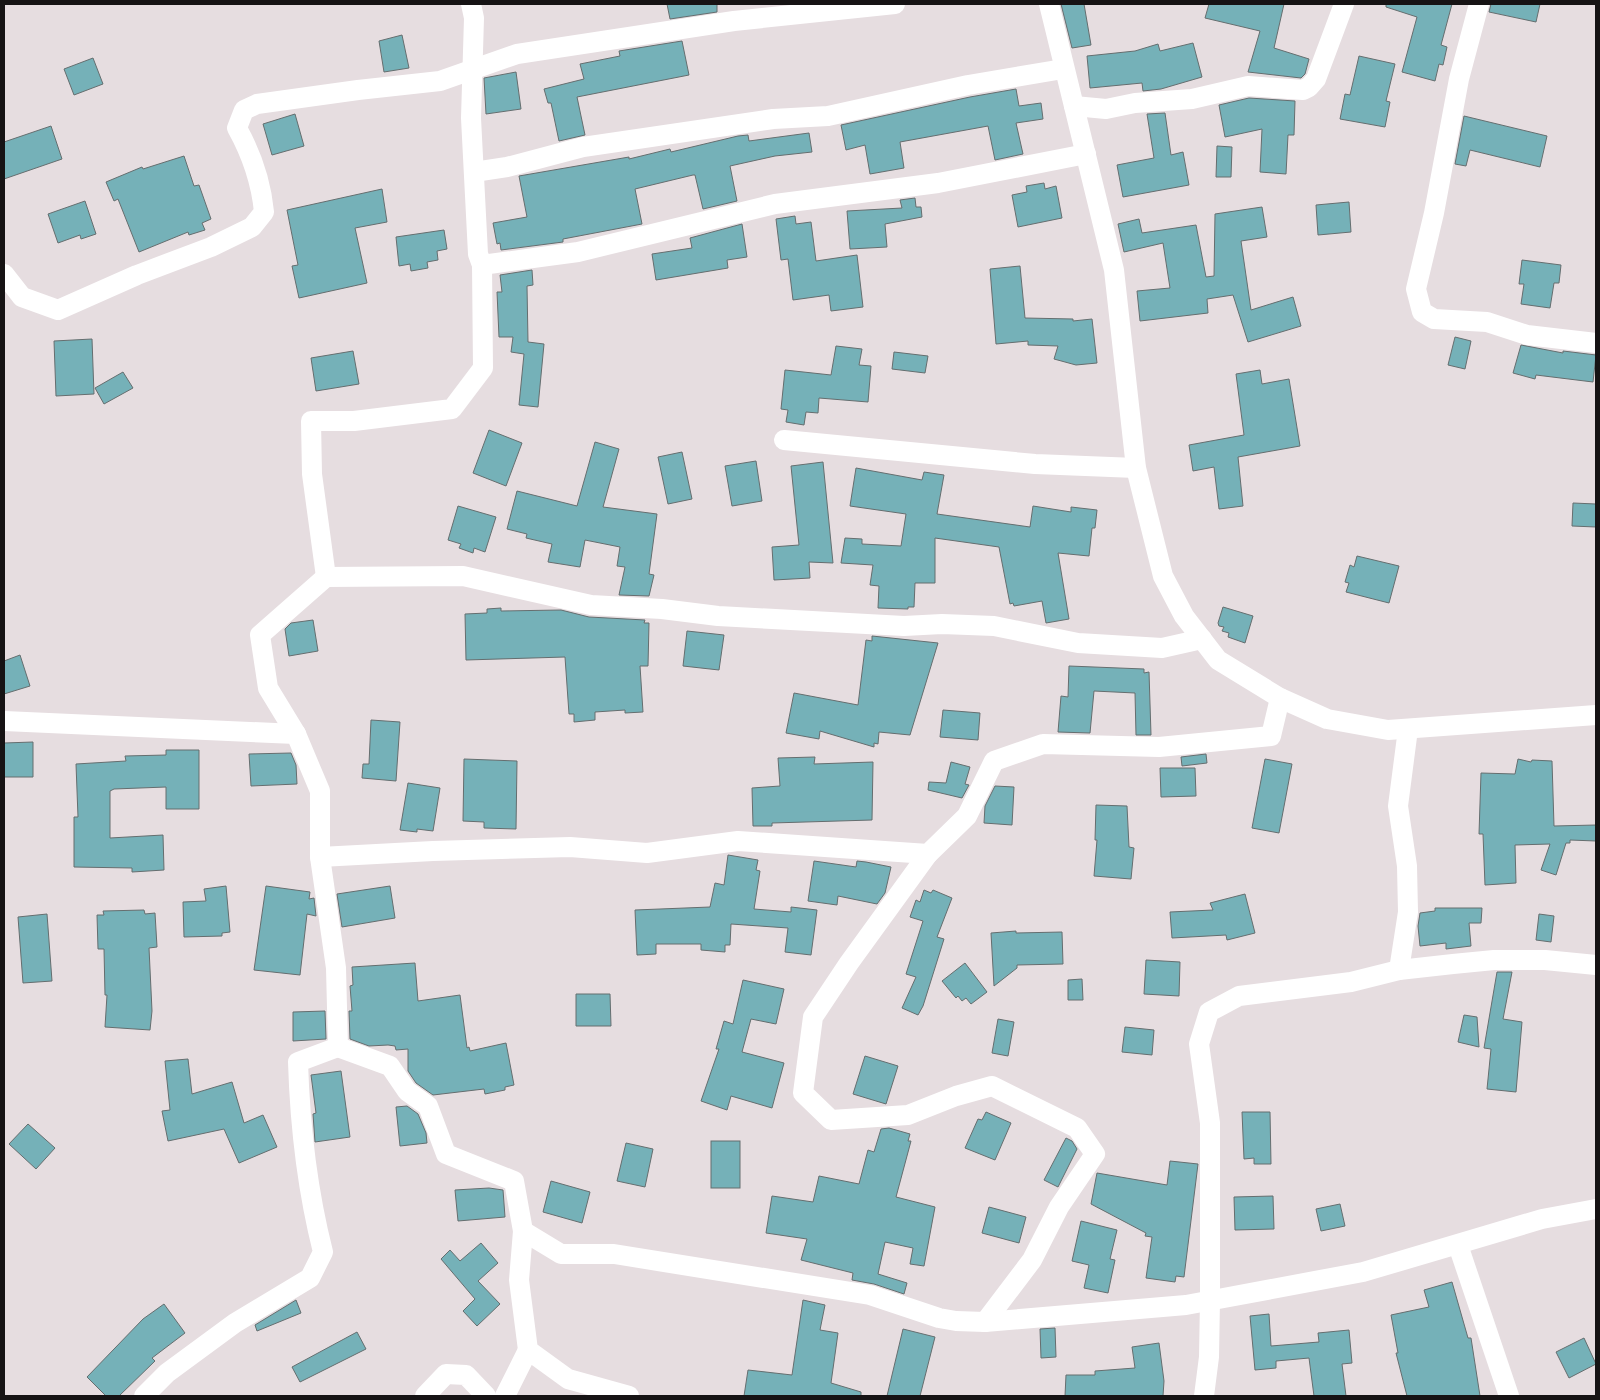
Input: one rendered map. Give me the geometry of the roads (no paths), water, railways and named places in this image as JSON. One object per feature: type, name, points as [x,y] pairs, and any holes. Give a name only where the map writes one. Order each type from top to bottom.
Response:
[{"type":"street","points":[[326,577],[312,474],[311,422],[354,421],[452,410],[483,368],[482,265],[478,254],[471,118],[474,18],[471,4]]},
{"type":"street","points":[[4,274],[22,297],[58,310],[137,275],[211,248],[252,227],[264,212],[259,180],[252,155],[237,128],[244,110],[257,104],[440,81],[516,54],[734,21],[895,4]]},
{"type":"street","points":[[1049,4],[1063,69],[1074,106],[1114,270],[1136,468],[1163,576],[1184,616],[1218,660],[1280,698],[1327,719],[1388,730],[1596,715]]},
{"type":"street","points":[[1074,106],[1106,109],[1135,103],[1192,99],[1248,86],[1302,90],[1310,87],[1316,79],[1344,4]]},
{"type":"street","points":[[1479,4],[1459,80],[1434,212],[1416,289],[1417,300],[1422,312],[1434,319],[1487,322],[1527,335],[1596,343]]},
{"type":"street","points":[[474,172],[507,167],[583,147],[773,119],[828,116],[968,85],[1063,69]]},
{"type":"street","points":[[482,265],[578,252],[775,204],[938,183],[1086,154]]},
{"type":"street","points":[[784,440],[1035,464],[1136,468]]},
{"type":"street","points":[[338,1047],[336,968],[320,857],[320,791],[296,734],[268,688],[260,634],[326,577],[463,576],[591,605],[662,609],[718,616],[904,626],[942,624],[994,626],[1078,643],[1162,648],[1202,639]]},
{"type":"street","points":[[985,1322],[1032,1260],[1059,1206],[1095,1154],[1077,1128],[992,1086],[956,1096],[908,1115],[831,1120],[802,1093],[813,1017],[849,963],[928,854],[968,816],[994,760],[1043,744],[1159,747],[1271,736],[1280,698]]},
{"type":"street","points":[[4,721],[296,734]]},
{"type":"street","points":[[1399,970],[1408,912],[1407,866],[1398,806],[1408,729]]},
{"type":"street","points":[[320,857],[570,847],[647,853],[738,841],[928,854]]},
{"type":"street","points":[[1204,1396],[1209,1357],[1210,1123],[1199,1044],[1209,1012],[1239,996],[1351,982],[1399,970],[1494,960],[1545,960],[1596,966]]},
{"type":"street","points":[[144,1396],[167,1373],[235,1323],[310,1278],[323,1252],[312,1211],[302,1136],[298,1062],[338,1047],[390,1066],[407,1091],[428,1106],[446,1154],[514,1181],[524,1231],[519,1280],[528,1350],[505,1396]]},
{"type":"street","points":[[524,1231],[561,1254],[614,1254],[870,1295],[938,1318],[956,1322],[985,1322],[1176,1306],[1363,1272],[1542,1219],[1596,1210]]},
{"type":"street","points":[[1458,1245],[1509,1396]]},
{"type":"street","points":[[528,1350],[568,1379],[629,1396]]},
{"type":"street","points":[[425,1396],[446,1374],[466,1375],[486,1396]]}]
